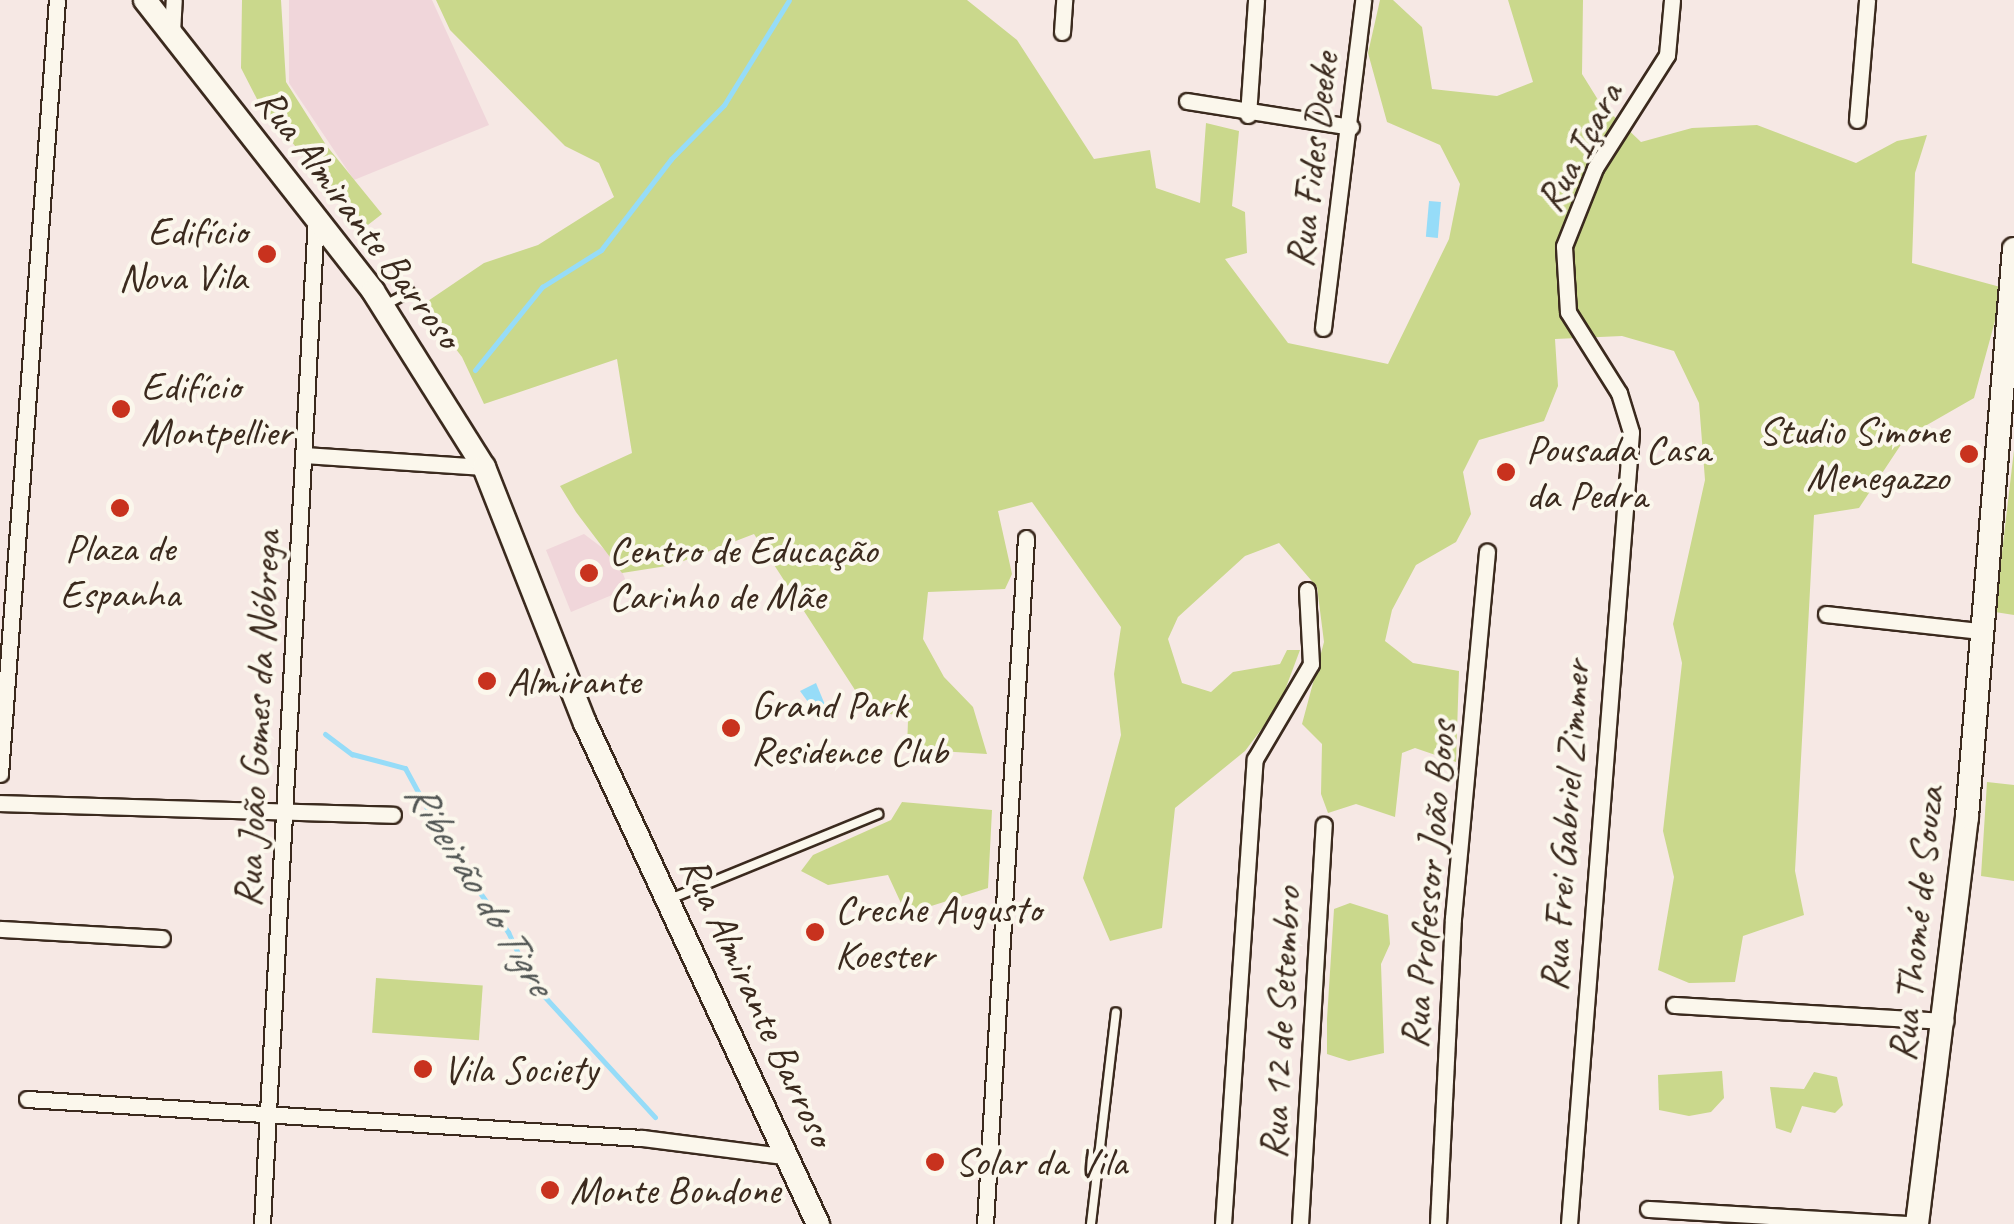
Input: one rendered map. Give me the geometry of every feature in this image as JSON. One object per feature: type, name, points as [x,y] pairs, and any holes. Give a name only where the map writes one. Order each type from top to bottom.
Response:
[{"type":"main road","name":"Rua Almirante Barroso","points":[[145,0],[383,306],[484,467],[579,708],[818,1224]]},
{"type":"main road","name":"Rua Thomé de Souza","points":[[1917,1224],[1946,1021],[2014,248]]},
{"type":"street","points":[[0,774],[57,0]]},
{"type":"street","points":[[172,33],[174,0]]},
{"type":"street","points":[[1062,32],[1064,0]]},
{"type":"street","points":[[1248,114],[1256,0]]},
{"type":"street","name":"Rua Fides Deeke","points":[[1323,328],[1352,127],[1363,0]]},
{"type":"street","name":"Rua Içara","points":[[1630,432],[1618,393],[1568,312],[1564,246],[1595,168],[1667,55],[1672,0]]},
{"type":"street","points":[[1857,120],[1867,0]]},
{"type":"street","points":[[1187,102],[1352,127]]},
{"type":"street","name":"Rua João Gomes da Nóbrega","points":[[262,1224],[316,217]]},
{"type":"street","name":"Rua Frei Gabriel Zimmer","points":[[1569,1224],[1630,432]]},
{"type":"street","points":[[304,456],[484,467]]},
{"type":"street","points":[[985,1224],[1026,538]]},
{"type":"street","name":"Rua Professor João Boos","points":[[1438,1224],[1453,918],[1487,552]]},
{"type":"street","points":[[1222,1224],[1253,771],[1258,747],[1300,690],[1311,664],[1306,590]]},
{"type":"street","points":[[1826,614],[1980,631]]},
{"type":"street","points":[[0,803],[392,815]]},
{"type":"street","name":"Rua 12 de Setembro","points":[[1300,1224],[1324,826]]},
{"type":"street","points":[[0,928],[162,938]]},
{"type":"street","points":[[1674,1005],[1946,1021]]},
{"type":"street","points":[[27,1099],[642,1138],[790,1157]]},
{"type":"street","points":[[1648,1208],[1908,1224]]},
{"type":"lane","points":[[383,306],[410,292]]},
{"type":"lane","points":[[670,899],[878,814]]},
{"type":"lane","points":[[1092,1224],[1116,1012]]},
{"type":"shaded area","points":[[289,0],[432,0],[489,125],[354,180],[289,83]]},
{"type":"shaded area","name":"Centro de Educação Carinho de Mãe","points":[[584,534],[616,558],[629,588],[571,612],[546,550]]},
{"type":"green space","points":[[242,0],[281,0],[286,82],[326,145],[382,214],[364,228],[259,103],[241,68]]},
{"type":"green space","points":[[436,0],[967,0],[1017,40],[1094,159],[1150,150],[1156,188],[1200,203],[1206,123],[1239,131],[1232,206],[1245,212],[1247,253],[1225,259],[1288,343],[1388,364],[1449,239],[1460,184],[1440,145],[1387,122],[1368,53],[1380,0],[1393,0],[1422,27],[1432,89],[1497,96],[1533,82],[1508,0],[1583,0],[1582,74],[1600,103],[1641,142],[1692,128],[1757,125],[1856,163],[1897,141],[1927,135],[1915,173],[1912,263],[2004,288],[1974,398],[1906,437],[1859,508],[1814,515],[1795,871],[1804,915],[1743,936],[1735,982],[1689,983],[1658,970],[1674,877],[1663,831],[1682,663],[1673,624],[1705,480],[1699,403],[1674,351],[1622,336],[1555,339],[1558,386],[1544,421],[1479,440],[1463,472],[1471,514],[1456,542],[1416,565],[1392,610],[1385,641],[1413,663],[1459,671],[1456,762],[1415,748],[1402,753],[1395,817],[1356,804],[1328,813],[1321,794],[1322,744],[1302,724],[1324,642],[1317,587],[1279,543],[1245,556],[1178,617],[1168,639],[1182,683],[1211,692],[1233,672],[1280,664],[1287,650],[1300,650],[1279,706],[1245,751],[1175,808],[1162,928],[1110,941],[1083,878],[1121,735],[1114,674],[1121,627],[1032,502],[998,511],[1012,574],[1005,589],[928,592],[923,639],[944,677],[973,707],[987,754],[907,749],[908,720],[873,708],[855,690],[754,534],[673,565],[622,573],[576,512],[560,486],[632,453],[617,359],[484,404],[462,357],[422,305],[484,263],[538,245],[614,197],[599,163],[565,146],[450,30]]},
{"type":"green space","points":[[2014,450],[2014,615],[1995,612]]},
{"type":"green space","points":[[1987,782],[2014,785],[2014,881],[1981,876]]},
{"type":"green space","points":[[902,802],[992,810],[988,888],[906,914],[888,875],[828,885],[801,871],[813,855],[891,820]]},
{"type":"green space","points":[[1350,903],[1388,915],[1390,944],[1381,964],[1384,1053],[1349,1061],[1327,1054],[1327,1019],[1334,909]]},
{"type":"green space","points":[[376,978],[483,985],[479,1040],[372,1033]]},
{"type":"green space","points":[[1722,1071],[1724,1098],[1711,1112],[1689,1116],[1659,1110],[1658,1075]]},
{"type":"green space","points":[[1814,1072],[1837,1077],[1843,1105],[1835,1113],[1802,1106],[1791,1133],[1776,1128],[1770,1087],[1804,1089]]},
{"type":"water","points":[[1429,201],[1441,202],[1438,238],[1426,237]]},
{"type":"water","points":[[816,683],[828,712],[819,717],[800,691]]},
{"type":"waterway","name":"Ribeirão do Tigre","points":[[475,370],[542,287],[601,250],[671,159],[724,105],[789,0]]},
{"type":"waterway","name":"Ribeirão do Tigre","points":[[325,734],[352,754],[405,768],[450,851],[508,932],[532,983],[655,1117]]},
{"type":"place","name":"Edifício Nova Vila","points":[[267,254]]},
{"type":"place","name":"Edifício Montpellier","points":[[121,409]]},
{"type":"place","name":"Studio Simone Menegazzo","points":[[1969,454]]},
{"type":"place","name":"Pousada Casa da Pedra","points":[[1506,472]]},
{"type":"place","name":"Plaza de Espanha","points":[[120,508]]},
{"type":"place","name":"Centro de Educação Carinho de Mãe","points":[[589,573]]},
{"type":"place","name":"Almirante","points":[[487,681]]},
{"type":"place","name":"Grand Park Residence Club","points":[[731,728]]},
{"type":"place","name":"Creche Augusto Koester","points":[[815,932]]},
{"type":"place","name":"Vila Society","points":[[423,1069]]},
{"type":"place","name":"Solar da Vila","points":[[935,1162]]},
{"type":"place","name":"Monte Bondone","points":[[550,1190]]}]
